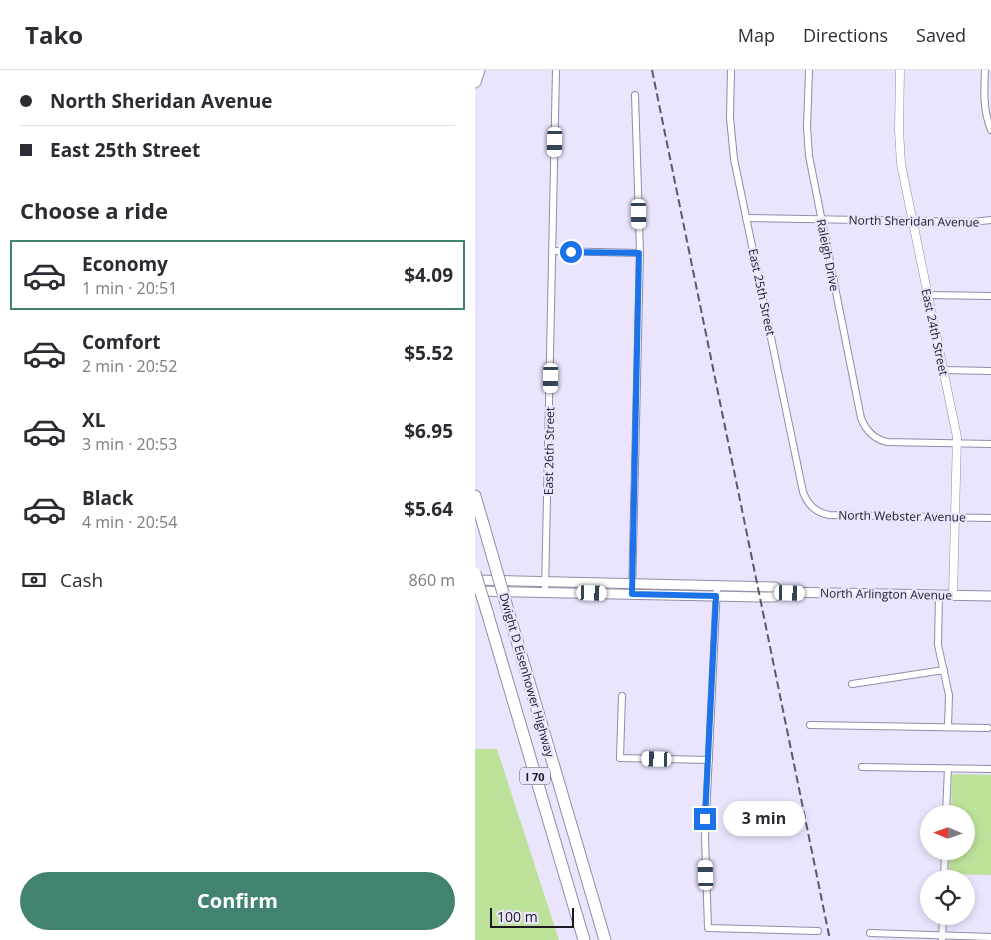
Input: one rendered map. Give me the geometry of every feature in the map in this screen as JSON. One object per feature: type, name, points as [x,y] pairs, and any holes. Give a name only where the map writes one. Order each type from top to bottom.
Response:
[{"type":"highway","points":[[475,82],[479,70]]},
{"type":"highway","name":"Dwight D Eisenhower Highway","points":[[475,496],[605,940]]},
{"type":"highway","name":"Dwight D Eisenhower Highway","points":[[475,573],[584,940]]},
{"type":"main road","name":"North Arlington Avenue","points":[[475,580],[775,587],[781,592],[991,596]]},
{"type":"main road","name":"North Arlington Avenue","points":[[475,590],[775,597],[781,592]]},
{"type":"street","name":"East 26th Street","points":[[545,592],[557,70]]},
{"type":"street","name":"East 25th Street","points":[[731,70],[731,136],[803,492],[814,509]]},
{"type":"street","name":"Raleigh Drive","points":[[809,70],[808,151],[861,418],[871,435],[887,442],[957,444]]},
{"type":"street","name":"East 24th Street","points":[[900,70],[900,151],[912,221],[957,437],[953,596]]},
{"type":"street","points":[[985,70],[985,108],[991,130]]},
{"type":"street","points":[[632,594],[639,253],[635,95]]},
{"type":"street","name":"North Sheridan Avenue","points":[[747,218],[976,222],[991,220]]},
{"type":"street","points":[[553,251],[639,253]]},
{"type":"street","points":[[927,295],[991,296]]},
{"type":"street","points":[[943,370],[991,370]]},
{"type":"street","points":[[957,444],[991,444]]},
{"type":"street","name":"North Webster Avenue","points":[[814,509],[833,515],[991,518]]},
{"type":"street","points":[[717,586],[705,838],[708,928],[818,931]]},
{"type":"street","points":[[939,595],[938,638],[949,696],[948,728]]},
{"type":"street","points":[[852,684],[944,670]]},
{"type":"street","points":[[622,696],[620,758],[709,760]]},
{"type":"street","points":[[809,725],[988,728]]},
{"type":"street","points":[[863,767],[991,769]]},
{"type":"street","points":[[946,805],[948,768]]},
{"type":"street","points":[[942,938],[943,925]]},
{"type":"street","points":[[870,932],[942,938],[991,937]]},
{"type":"green space","points":[[475,749],[497,749],[559,940],[475,940]]},
{"type":"green space","points":[[952,775],[991,775],[991,875],[975,875],[975,870],[949,870],[950,860],[975,860],[975,805],[951,805]]},
{"type":"railway","points":[[652,70],[830,940]]},
{"type":"route","points":[[571,252],[639,253],[632,594],[716,596],[705,819]]}]
